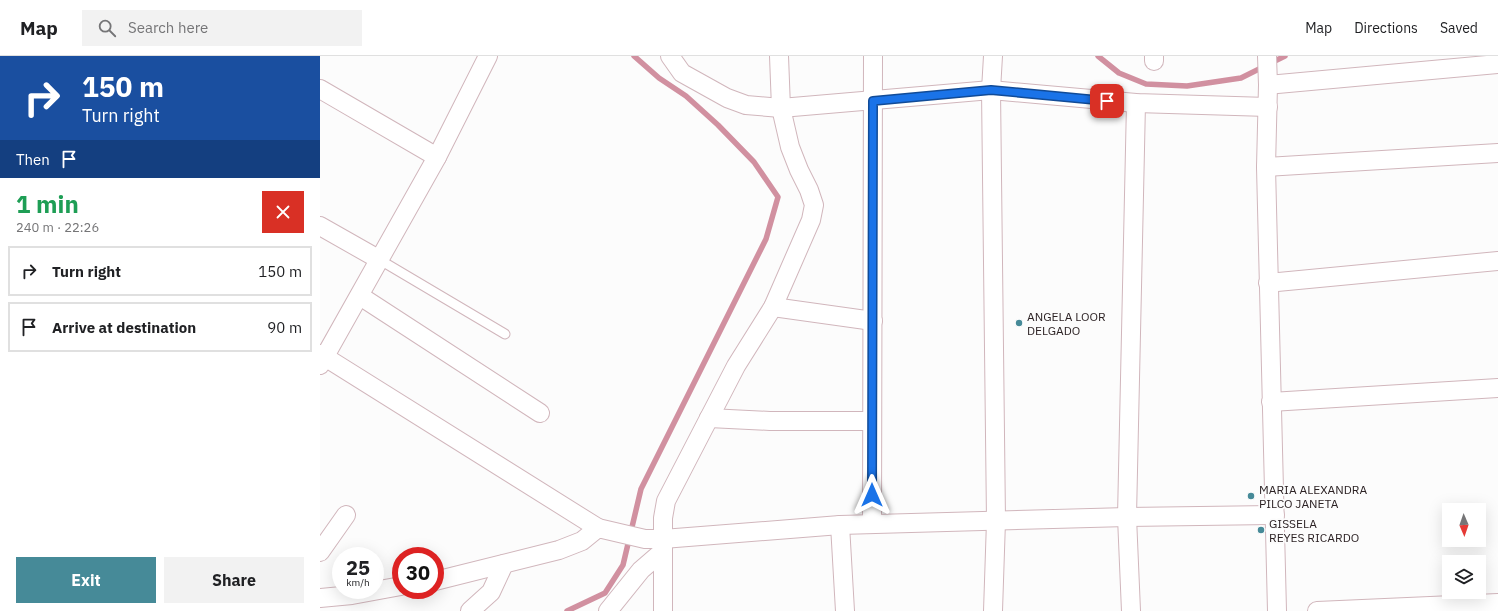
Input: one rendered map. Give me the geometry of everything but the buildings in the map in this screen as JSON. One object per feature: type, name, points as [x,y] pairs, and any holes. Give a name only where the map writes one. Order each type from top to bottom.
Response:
[{"type":"street","points":[[488,56],[437,157],[360,296],[322,359],[605,530],[645,539],[663,545],[840,525],[1127,517],[1275,515]]},
{"type":"street","points":[[670,56],[682,73],[726,98],[746,105],[781,108],[991,90],[1136,104],[1268,107]]},
{"type":"street","points":[[663,611],[663,518],[666,501],[736,366],[773,307],[811,220],[814,205],[790,147],[781,108],[779,56]]},
{"type":"street","points":[[872,524],[873,56]]},
{"type":"street","points":[[993,56],[991,90],[996,521],[993,611]]},
{"type":"street","points":[[1267,56],[1268,107],[1266,167],[1268,283],[1277,611]]},
{"type":"street","points":[[1268,81],[1498,64]]},
{"type":"street","points":[[320,89],[437,157]]},
{"type":"street","points":[[1131,611],[1127,517],[1136,104]]},
{"type":"street","points":[[1266,167],[1498,153]]},
{"type":"street","points":[[320,226],[380,260]]},
{"type":"street","points":[[1268,283],[1498,261]]},
{"type":"street","points":[[360,296],[540,413]]},
{"type":"street","points":[[773,307],[873,321]]},
{"type":"street","points":[[1271,402],[1498,388]]},
{"type":"street","points":[[709,418],[770,421],[872,421]]},
{"type":"street","points":[[320,552],[346,515]]},
{"type":"street","points":[[840,525],[845,611]]},
{"type":"street","points":[[444,579],[559,550],[605,530]]},
{"type":"street","points":[[608,611],[663,545]]},
{"type":"street","points":[[470,611],[491,592],[504,564]]},
{"type":"street","points":[[320,598],[352,595],[392,588]]},
{"type":"street","points":[[1317,611],[1498,603]]},
{"type":"lane","points":[[380,260],[505,334]]},
{"type":"waterway","points":[[567,611],[605,593],[623,565],[641,489],[766,239],[778,197],[754,162],[718,125],[686,96],[659,78],[634,56]]},
{"type":"waterway","points":[[1098,56],[1119,73],[1146,84],[1187,86],[1241,78],[1285,56]]},
{"type":"place","name":"ANGELA LOOR DELGADO","points":[[1019,323]]},
{"type":"place","name":"MARIA ALEXANDRA PILCO JANETA","points":[[1251,496]]},
{"type":"place","name":"GISSELA REYES RICARDO","points":[[1261,530]]},
{"type":"route","points":[[872,495],[873,101],[991,90],[1107,101]]}]
